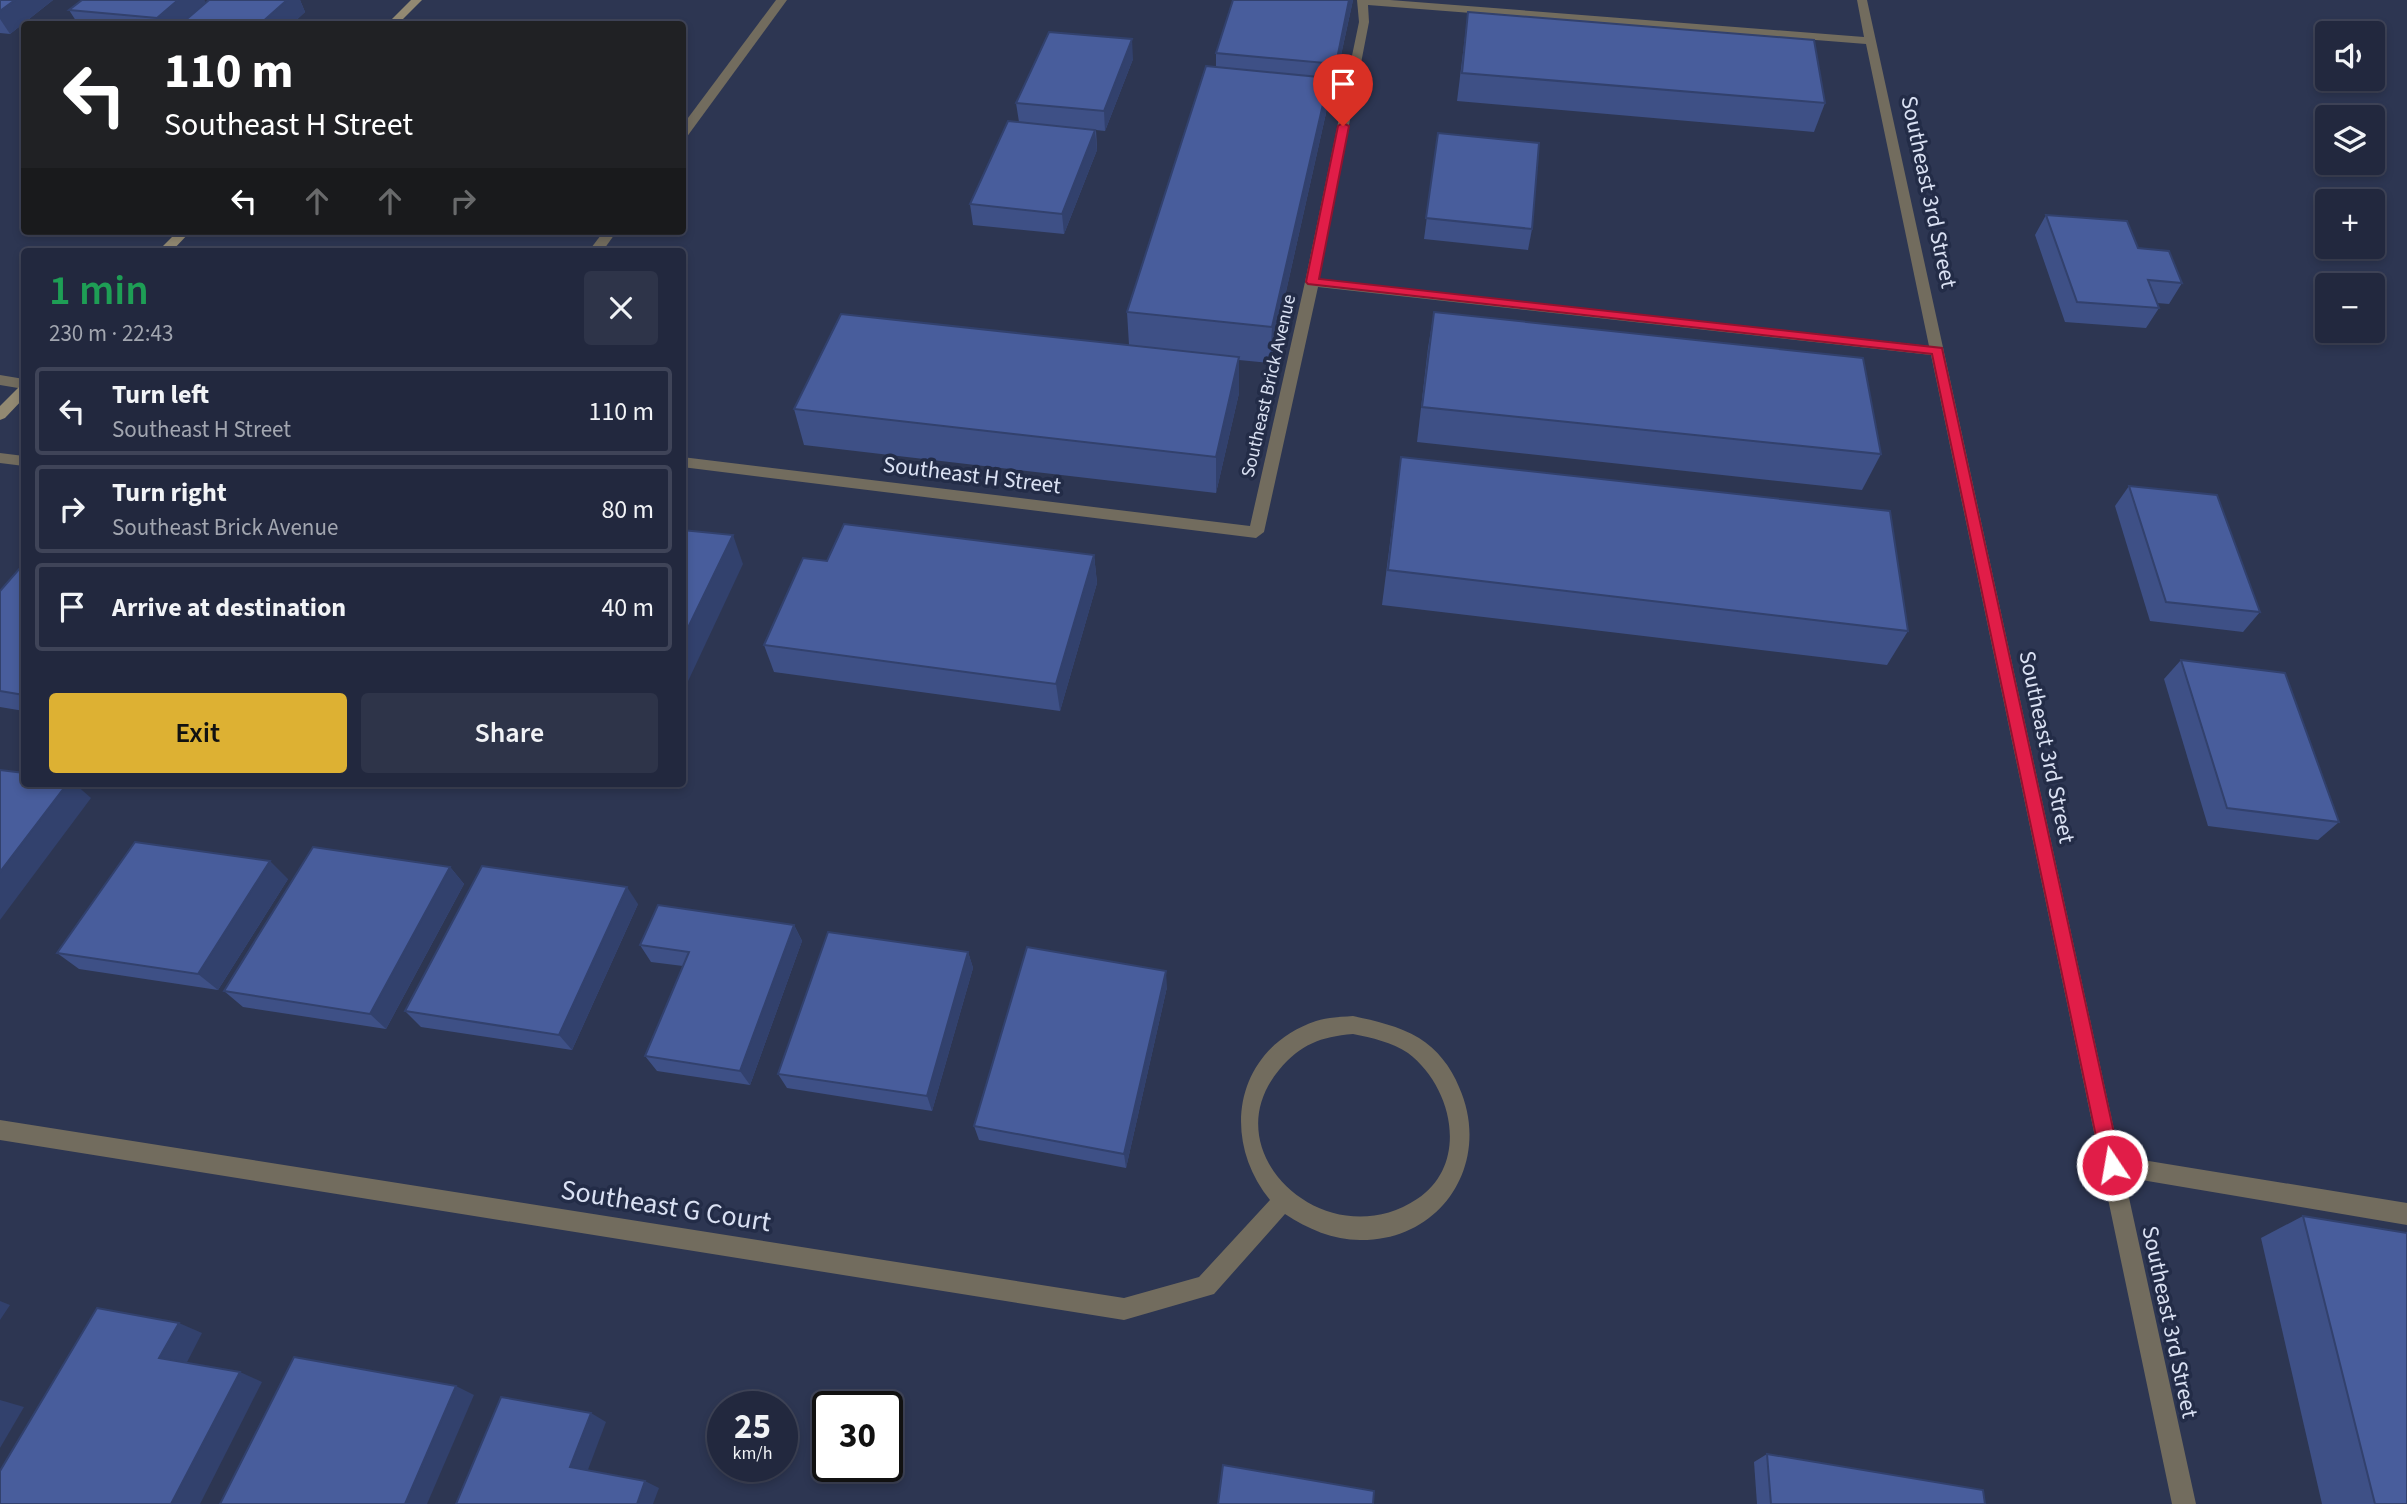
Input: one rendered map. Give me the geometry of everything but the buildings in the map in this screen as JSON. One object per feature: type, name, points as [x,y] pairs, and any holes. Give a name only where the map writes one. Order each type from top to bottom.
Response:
[{"type":"main road","points":[[395,21],[417,0]]},
{"type":"main road","points":[[168,248],[181,235]]},
{"type":"main road","points":[[0,415],[21,393]]},
{"type":"street","points":[[686,130],[782,0]]},
{"type":"street","points":[[1362,0],[1871,41]]},
{"type":"street","name":"Southeast Brick Avenue","points":[[1256,532],[1312,282],[1364,22],[1362,0]]},
{"type":"street","name":"Southeast 3rd Street","points":[[1862,0],[2184,1504]]},
{"type":"street","points":[[1312,282],[1938,351]]},
{"type":"street","points":[[0,380],[21,384]]},
{"type":"street","points":[[0,458],[21,461]]},
{"type":"street","name":"Southeast H Street","points":[[686,462],[1256,532]]},
{"type":"street","points":[[1353,1025],[1388,1032],[1417,1048],[1441,1071],[1457,1101],[1462,1133],[1457,1166],[1441,1194],[1415,1216],[1384,1229],[1349,1230],[1313,1220],[1284,1200],[1261,1170],[1251,1135],[1251,1123],[1252,1099],[1265,1068],[1289,1044],[1319,1029],[1353,1025]]},
{"type":"street","name":"Southeast G Court","points":[[0,1130],[1124,1309],[1206,1286],[1284,1200]]},
{"type":"street","points":[[2112,1165],[2407,1214]]},
{"type":"route","points":[[1343,126],[1312,282],[1938,351],[2112,1165]]}]
